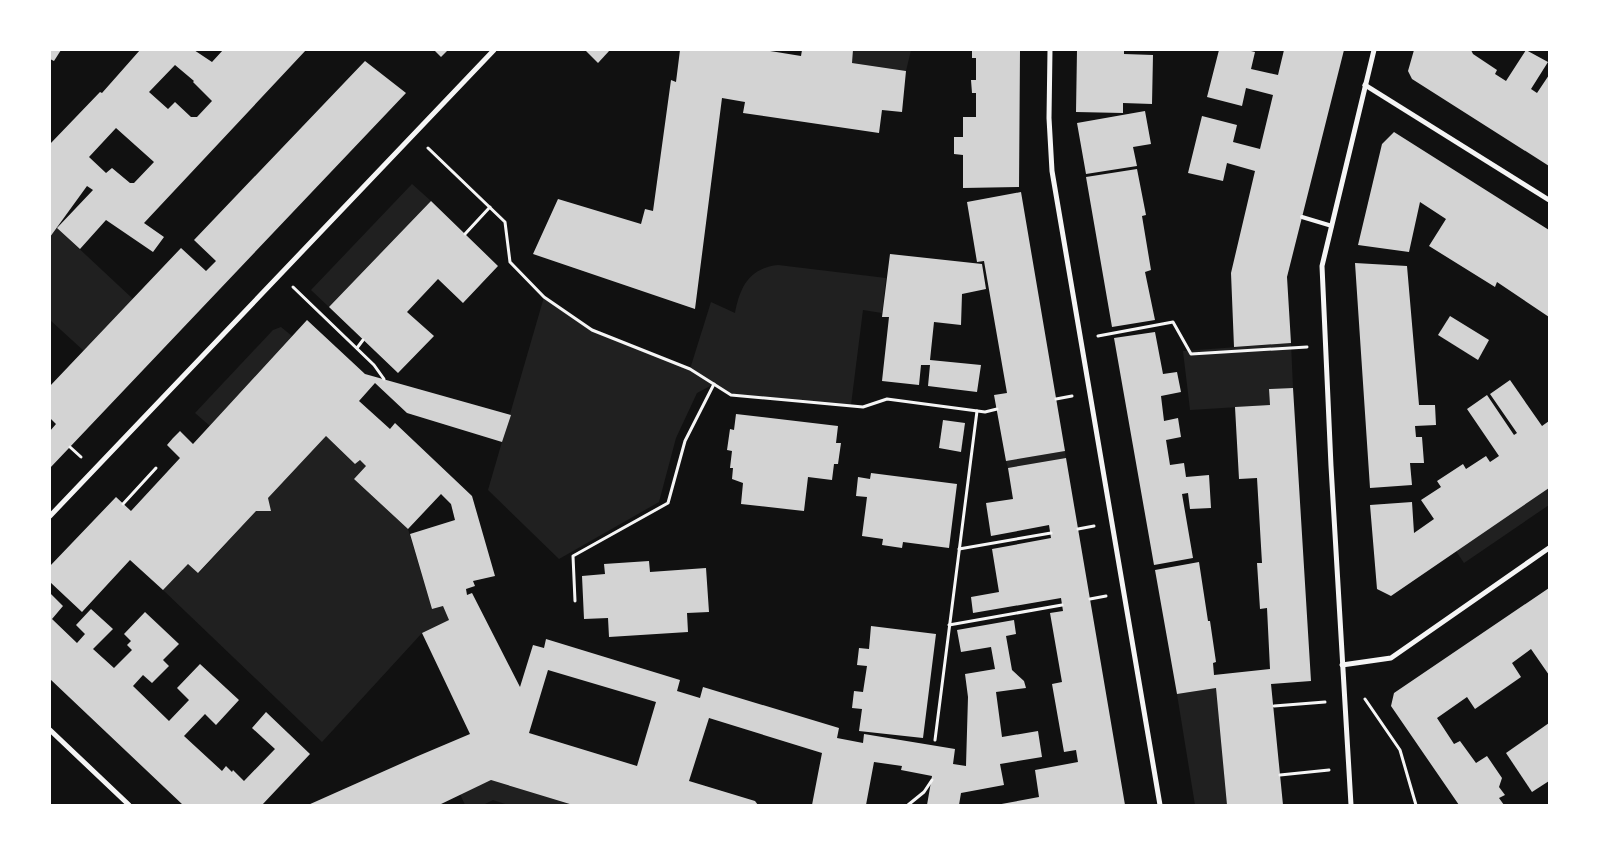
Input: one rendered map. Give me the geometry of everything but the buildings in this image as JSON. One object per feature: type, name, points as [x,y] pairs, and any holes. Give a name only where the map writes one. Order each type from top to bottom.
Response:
[{"type":"street","points":[[50,516],[494,50]]},
{"type":"street","points":[[1050,50],[1048,118],[1052,171],[1160,805]]},
{"type":"street","points":[[1351,805],[1342,666],[1322,266],[1374,50]]},
{"type":"street","points":[[1365,85],[1549,200]]},
{"type":"street","points":[[1342,666],[1391,658],[1549,548]]},
{"type":"street","points":[[50,730],[129,805]]},
{"type":"lane","points":[[1302,217],[1332,226]]},
{"type":"path","points":[[414,134],[505,222],[510,262],[544,297],[592,330],[690,369],[731,396],[863,406],[887,399],[985,412],[997,409]]},
{"type":"path","points":[[465,234],[490,207]]},
{"type":"path","points":[[280,274],[374,365],[384,379]]},
{"type":"path","points":[[1081,339],[1173,322],[1191,354],[1325,346]]},
{"type":"path","points":[[357,348],[364,340]]},
{"type":"path","points":[[575,601],[573,556],[668,503],[685,441],[714,384]]},
{"type":"path","points":[[935,740],[977,411]]},
{"type":"path","points":[[124,504],[156,468]]},
{"type":"path","points":[[959,549],[1050,534]]},
{"type":"path","points":[[949,625],[1062,605]]},
{"type":"path","points":[[1363,696],[1400,750],[1416,805]]},
{"type":"path","points":[[1274,706],[1344,700]]},
{"type":"path","points":[[1280,775],[1349,768]]},
{"type":"path","points":[[908,805],[924,792],[932,780]]},
{"type":"shaded area","points":[[853,50],[911,50],[906,71],[852,63]]},
{"type":"shaded area","points":[[412,184],[431,201],[329,307],[311,290]]},
{"type":"shaded area","points":[[57,228],[133,299],[84,351],[50,320],[50,237]]},
{"type":"shaded area","points":[[778,265],[886,278],[882,313],[863,310],[851,405],[731,395],[714,384],[697,393],[676,438],[659,502],[559,559],[488,490],[544,297],[592,330],[690,369],[711,302],[735,313],[743,287],[748,280],[760,270]]},
{"type":"shaded area","points":[[281,327],[292,336],[210,426],[195,413],[273,330]]},
{"type":"shaded area","points":[[1291,343],[1293,388],[1269,389],[1270,405],[1190,410],[1183,351]]},
{"type":"shaded area","points":[[326,436],[355,464],[360,460],[366,466],[354,479],[408,529],[432,609],[443,606],[449,620],[422,633],[322,742],[163,590],[188,564],[199,573],[256,511],[270,511],[268,498]]},
{"type":"shaded area","points":[[1065,451],[1066,458],[1008,468],[1006,461]]},
{"type":"shaded area","points":[[1549,488],[1549,505],[1464,563],[1456,551]]},
{"type":"shaded area","points":[[1216,688],[1227,805],[1195,805],[1177,694]]},
{"type":"shaded area","points":[[491,780],[573,805],[508,805],[493,800],[483,805],[465,805],[460,794]]}]
